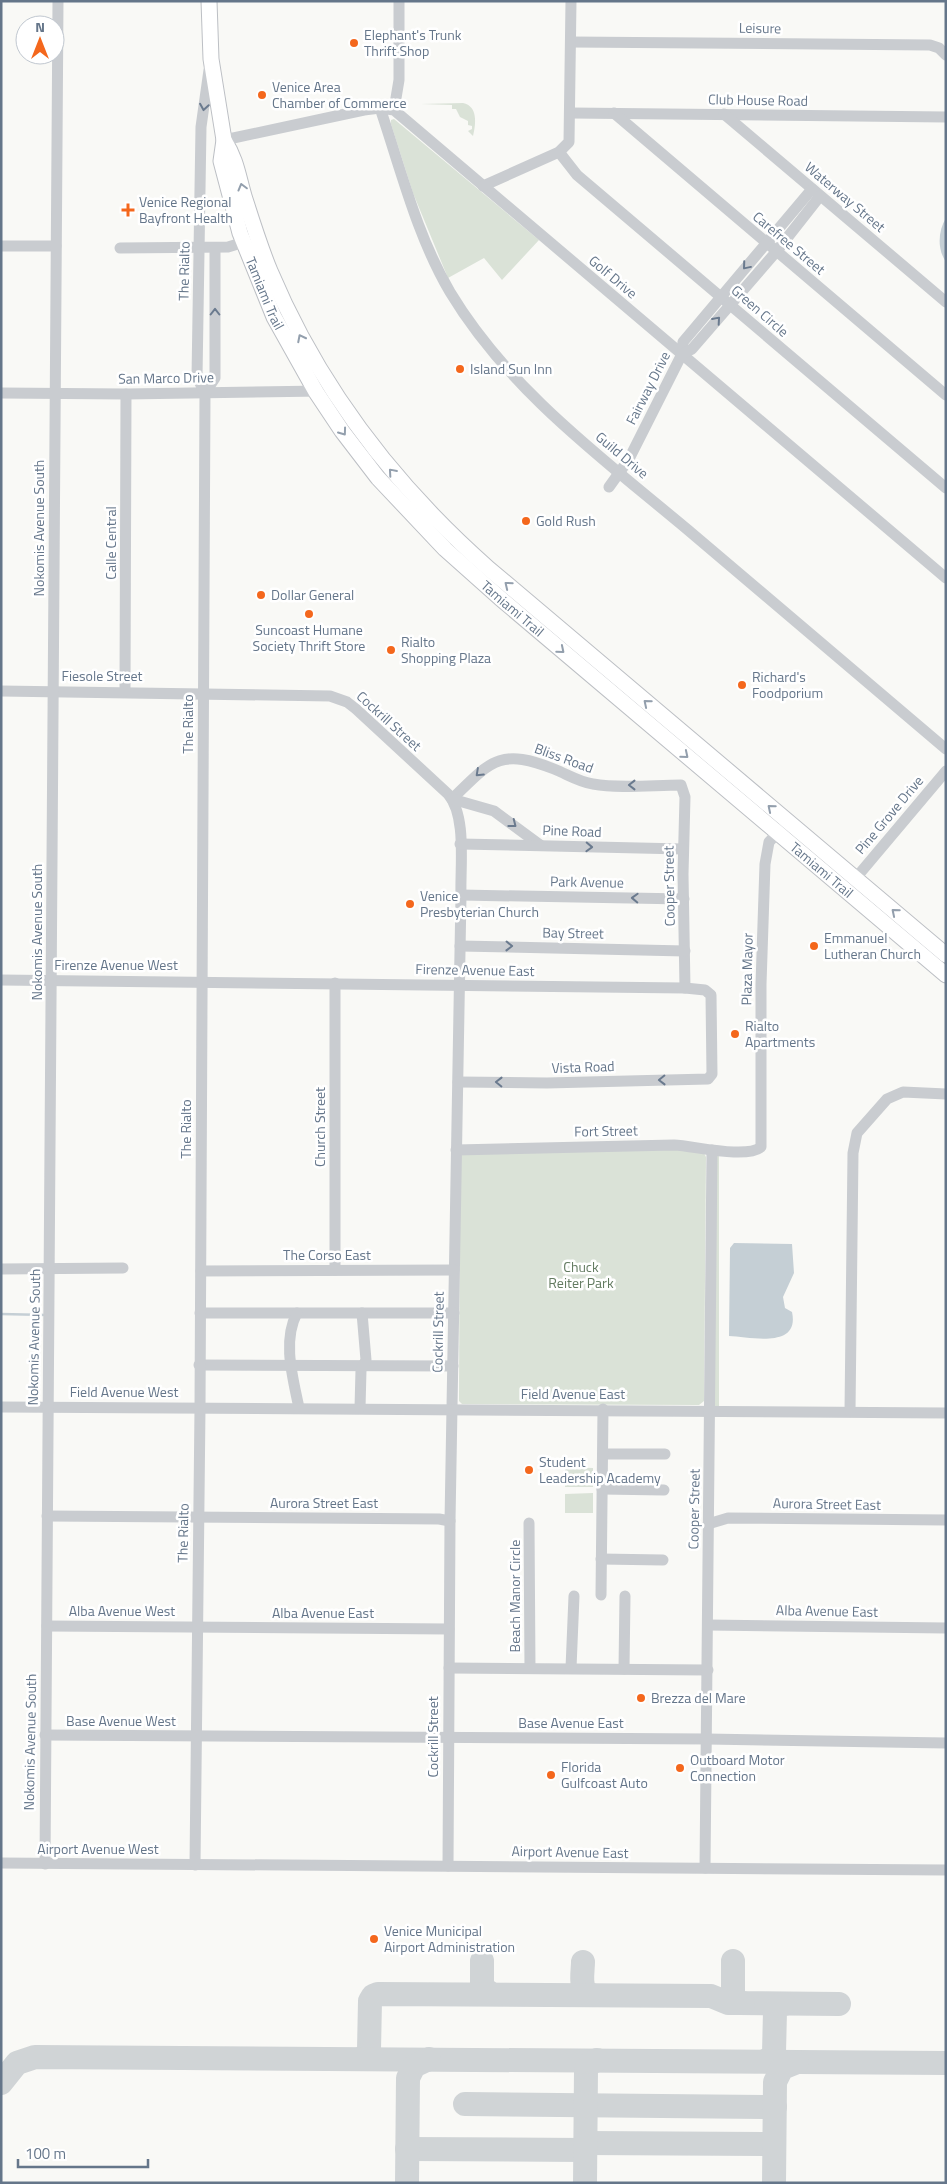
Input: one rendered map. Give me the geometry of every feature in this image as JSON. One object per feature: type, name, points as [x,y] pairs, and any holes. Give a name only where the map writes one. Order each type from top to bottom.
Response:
[{"type":"main road","name":"Tamiami Trail","points":[[209,1],[211,58],[224,140],[221,161],[227,192],[251,241],[274,317],[323,390],[342,431],[378,478],[445,549],[500,598],[782,827],[946,975]]},
{"type":"main road","name":"Tamiami Trail","points":[[782,827],[855,879],[946,955]]},
{"type":"street","name":"Nokomis Avenue South","points":[[45,1864],[48,1407],[51,1268],[58,1]]},
{"type":"street","points":[[224,140],[380,108],[394,110],[399,80],[399,1]]},
{"type":"street","points":[[483,186],[560,152],[567,146],[570,139],[571,113],[571,1]]},
{"type":"street","name":"Leisure","points":[[571,42],[930,45],[939,48],[946,55]]},
{"type":"street","name":"The Rialto","points":[[195,1865],[201,1271],[205,393],[197,377],[201,127],[211,58]]},
{"type":"street","name":"Guild Drive","points":[[380,108],[403,180],[430,252],[443,280],[462,310],[516,378],[582,442],[946,749]]},
{"type":"street","name":"Golf Drive","points":[[394,110],[946,578]]},
{"type":"street","name":"Club House Road","points":[[571,113],[946,117]]},
{"type":"street","name":"Carefree Street","points":[[614,114],[946,395]]},
{"type":"street","name":"Waterway Street","points":[[724,114],[946,302]]},
{"type":"street","name":"Green Circle","points":[[560,152],[577,175],[946,488]]},
{"type":"street","points":[[682,354],[683,342],[720,296],[766,242],[816,193]]},
{"type":"street","name":"Fairway Drive","points":[[609,487],[620,474],[682,354],[692,349],[776,252],[816,193]]},
{"type":"street","points":[[120,248],[228,248],[251,241]]},
{"type":"street","points":[[1,246],[56,246]]},
{"type":"street","name":"The Rialto","points":[[205,393],[215,378],[216,248]]},
{"type":"street","points":[[198,329],[208,332],[215,348]]},
{"type":"street","name":"San Marco Drive","points":[[1,393],[126,394],[323,390]]},
{"type":"street","name":"Calle Central","points":[[125,691],[126,394]]},
{"type":"street","name":"Fiesole Street","points":[[1,691],[203,692]]},
{"type":"street","name":"Cockrill Street","points":[[203,692],[320,695],[340,699],[356,709],[452,800],[458,815],[460,844],[460,946],[450,1522],[448,1866]]},
{"type":"street","name":"Bliss Road","points":[[452,800],[488,765],[505,758],[521,759],[541,764],[593,784],[681,785]]},
{"type":"street","name":"Pine Grove Drive","points":[[855,879],[946,771]]},
{"type":"street","name":"Cooper Street","points":[[681,785],[685,797],[683,849],[685,988]]},
{"type":"street","name":"Cockrill Street","points":[[452,800],[494,811],[540,845]]},
{"type":"street","name":"Plaza Mayor","points":[[755,1152],[761,1146],[761,984],[765,864],[770,842],[782,827]]},
{"type":"street","name":"Pine Road","points":[[460,844],[683,849]]},
{"type":"street","name":"Park Avenue","points":[[460,895],[684,899]]},
{"type":"street","name":"Bay Street","points":[[460,946],[685,951]]},
{"type":"street","name":"Firenze Avenue West","points":[[1,980],[201,981]]},
{"type":"street","name":"Firenze Avenue East","points":[[201,981],[685,988],[705,990],[710,996],[712,1032],[712,1074],[710,1077]]},
{"type":"street","name":"Church Street","points":[[335,1270],[336,983]]},
{"type":"street","name":"Vista Road","points":[[458,1082],[547,1083],[703,1079],[710,1077]]},
{"type":"street","points":[[850,1411],[853,1152],[856,1133],[888,1099],[903,1092],[946,1094]]},
{"type":"street","name":"Fort Street","points":[[456,1150],[674,1145],[700,1146],[712,1150],[755,1152]]},
{"type":"street","name":"Cooper Street","points":[[705,1868],[712,1150]]},
{"type":"street","points":[[1,1269],[123,1268]]},
{"type":"street","name":"The Corso East","points":[[201,1271],[454,1270]]},
{"type":"street","points":[[297,1312],[293,1321],[290,1365],[299,1408]]},
{"type":"street","points":[[200,1313],[454,1312]]},
{"type":"street","points":[[360,1408],[363,1366],[366,1360],[362,1313]]},
{"type":"street","points":[[200,1366],[453,1366]]},
{"type":"street","name":"Field Avenue West","points":[[1,1406],[200,1408]]},
{"type":"street","name":"Field Avenue East","points":[[200,1408],[604,1409],[946,1413]]},
{"type":"street","points":[[600,1595],[604,1409]]},
{"type":"street","points":[[603,1454],[664,1454]]},
{"type":"street","points":[[602,1489],[664,1490]]},
{"type":"street","name":"Aurora Street East","points":[[47,1516],[439,1519],[450,1522]]},
{"type":"street","name":"Aurora Street East","points":[[708,1524],[728,1518],[946,1520]]},
{"type":"street","name":"Beach Manor Circle","points":[[529,1523],[530,1668]]},
{"type":"street","points":[[601,1560],[663,1560]]},
{"type":"street","points":[[571,1668],[574,1596]]},
{"type":"street","points":[[624,1669],[625,1596]]},
{"type":"street","name":"Alba Avenue East","points":[[708,1625],[946,1628]]},
{"type":"street","name":"Alba Avenue West","points":[[47,1626],[197,1627]]},
{"type":"street","name":"Alba Avenue East","points":[[197,1627],[449,1628]]},
{"type":"street","points":[[449,1668],[708,1670]]},
{"type":"street","name":"Base Avenue West","points":[[45,1735],[196,1736]]},
{"type":"street","name":"Base Avenue East","points":[[196,1736],[706,1739],[946,1743]]},
{"type":"street","name":"Airport Avenue West","points":[[1,1863],[195,1865]]},
{"type":"street","name":"Airport Avenue East","points":[[195,1865],[946,1870]]},
{"type":"green space","points":[[463,103],[468,105],[474,112],[475,126],[473,136],[468,131],[472,129],[472,126],[468,125],[468,121],[460,117],[456,109],[452,109],[452,105],[421,104]]},
{"type":"green space","points":[[394,119],[539,240],[502,280],[484,258],[448,278],[413,193],[391,124],[391,120]]},
{"type":"green space","name":"Chuck Reiter Park","points":[[686,1149],[704,1153],[706,1157],[704,1401],[699,1405],[462,1404],[459,1401],[460,1157],[462,1154]]},
{"type":"green space","points":[[719,1153],[719,1412],[699,1409],[707,1404],[710,1158]]},
{"type":"green space","points":[[565,1467],[593,1468],[593,1487],[565,1487]]},
{"type":"green space","points":[[593,1493],[593,1513],[565,1513],[565,1494]]},
{"type":"shaded area","points":[[946,218],[946,262],[941,251],[940,234]]},
{"type":"shaded area","points":[[734,1243],[792,1244],[794,1273],[783,1297],[785,1308],[792,1312],[792,1324],[789,1332],[781,1336],[761,1339],[729,1336],[730,1248]]},
{"type":"waterway","points":[[1,1314],[46,1315]]},
{"type":"taxiway","points":[[482,1961],[482,1987],[491,1994]]},
{"type":"taxiway","points":[[733,1961],[733,1995],[739,2003],[839,2004]]},
{"type":"taxiway","points":[[583,1962],[583,1986],[592,1995]]},
{"type":"taxiway","points":[[360,2059],[366,2056],[369,2050],[370,2001],[373,1996],[378,1994],[711,1996],[728,2003],[743,2003]]},
{"type":"taxiway","points":[[765,2061],[771,2058],[774,2053],[775,2011],[779,2005],[784,2004]]},
{"type":"taxiway","points":[[1,2083],[17,2063],[35,2057],[946,2063]]},
{"type":"taxiway","points":[[407,2183],[408,2078],[414,2066],[429,2059]]},
{"type":"taxiway","points":[[585,2183],[586,2070],[589,2064],[597,2060]]},
{"type":"taxiway","points":[[774,2183],[775,2082],[782,2068],[797,2062]]},
{"type":"taxiway","points":[[465,2104],[775,2107]]},
{"type":"taxiway","points":[[585,2143],[774,2144]]},
{"type":"taxiway","points":[[407,2149],[585,2150]]},
{"type":"place","name":"Elephant's Trunk Thrift Shop","points":[[354,43]]},
{"type":"place","name":"Venice Area Chamber of Commerce","points":[[262,95]]},
{"type":"place","name":"Venice Regional Bayfront Health","points":[[128,210]]},
{"type":"place","name":"Island Sun Inn","points":[[460,369]]},
{"type":"place","name":"Gold Rush","points":[[526,521]]},
{"type":"place","name":"Dollar General","points":[[261,595]]},
{"type":"place","name":"Suncoast Humane Society Thrift Store","points":[[309,614]]},
{"type":"place","name":"Rialto Shopping Plaza","points":[[391,650]]},
{"type":"place","name":"Richard's Foodporium","points":[[742,685]]},
{"type":"place","name":"Venice Presbyterian Church","points":[[410,904]]},
{"type":"place","name":"Emmanuel Lutheran Church","points":[[814,946]]},
{"type":"place","name":"Rialto Apartments","points":[[735,1034]]},
{"type":"place","name":"Student Leadership Academy","points":[[529,1470]]},
{"type":"place","name":"Brezza del Mare","points":[[641,1698]]},
{"type":"place","name":"Outboard Motor Connection","points":[[680,1768]]},
{"type":"place","name":"Florida Gulfcoast Auto","points":[[551,1775]]},
{"type":"place","name":"Venice Municipal Airport Administration","points":[[374,1939]]}]
